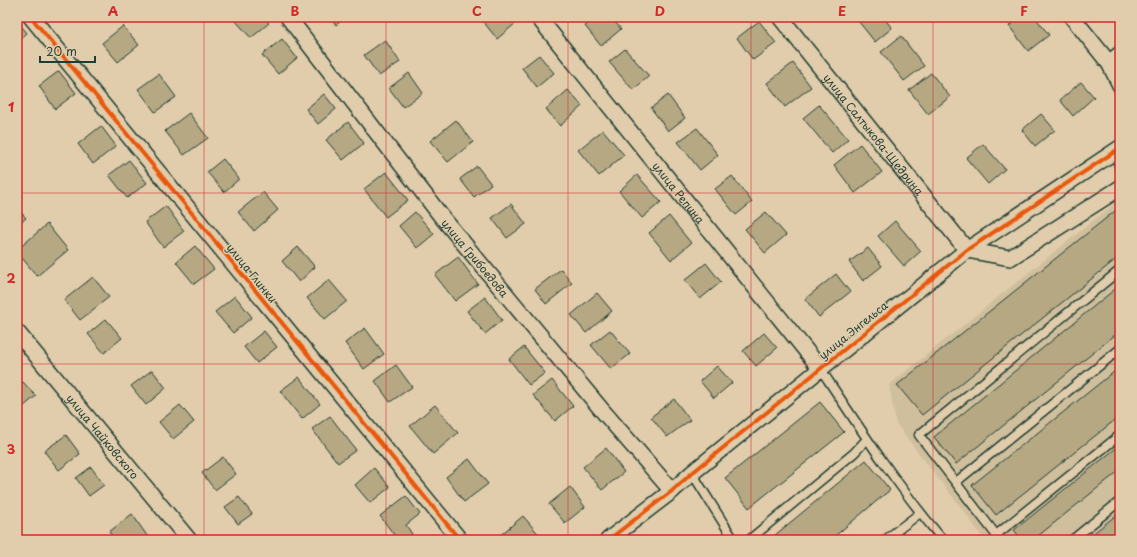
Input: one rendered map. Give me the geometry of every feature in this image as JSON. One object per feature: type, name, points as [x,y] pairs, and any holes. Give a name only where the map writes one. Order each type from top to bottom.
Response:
[{"type":"street","name":"улица Глинки","points":[[31,17],[460,540]]},
{"type":"street","name":"улица Грибоедова","points":[[288,17],[441,216],[601,409],[672,491]]},
{"type":"street","name":"улица Репина","points":[[538,17],[820,368]]},
{"type":"street","name":"улица Салтыкова-Щедрина","points":[[780,17],[967,250]]},
{"type":"street","points":[[1072,17],[1114,59],[1120,85]]},
{"type":"street","name":"улица Энгельса","points":[[608,540],[672,491],[820,368],[967,250],[1118,149]]},
{"type":"street","points":[[967,250],[1010,258],[1120,188]]},
{"type":"street","name":"улица Чайковского","points":[[17,332],[189,540]]},
{"type":"lane","points":[[1118,149],[1120,170]]},
{"type":"lane","points":[[1120,270],[919,435],[998,538],[1120,435]]},
{"type":"lane","points":[[956,482],[1120,349]]},
{"type":"lane","points":[[820,368],[867,439],[920,513],[942,540]]},
{"type":"lane","points":[[749,540],[854,453],[867,439]]},
{"type":"lane","points":[[692,473],[734,540]]},
{"type":"lane","points":[[1072,540],[1120,502]]},
{"type":"lane","points":[[885,540],[920,513]]},
{"type":"shaded area","points":[[1120,199],[1120,540],[984,540],[969,518],[896,424],[889,385]]},
{"type":"building","points":[[236,17],[264,17],[269,23],[251,38],[234,19]]},
{"type":"building","points":[[330,17],[346,17],[336,25]]},
{"type":"building","points":[[486,17],[511,17],[516,23],[497,39],[482,20]]},
{"type":"building","points":[[596,17],[611,17],[621,29],[601,46],[585,26]]},
{"type":"building","points":[[855,17],[883,17],[892,28],[875,42]]},
{"type":"building","points":[[1020,17],[1035,17],[1049,35],[1028,51],[1009,26]]},
{"type":"building","points":[[17,21],[27,33],[17,42]]},
{"type":"building","points":[[759,21],[776,43],[753,60],[737,38]]},
{"type":"building","points":[[123,26],[139,45],[118,62],[102,43]]},
{"type":"building","points":[[901,36],[924,66],[904,81],[881,52]]},
{"type":"building","points":[[282,39],[297,58],[278,74],[262,55]]},
{"type":"building","points":[[385,40],[400,62],[379,76],[364,55]]},
{"type":"building","points":[[625,49],[649,76],[633,90],[609,62]]},
{"type":"building","points":[[539,55],[554,73],[537,87],[522,68]]},
{"type":"building","points":[[793,63],[811,87],[785,107],[767,83]]},
{"type":"building","points":[[59,71],[76,93],[55,109],[39,86]]},
{"type":"building","points":[[409,73],[423,93],[403,107],[389,88]]},
{"type":"building","points":[[931,73],[950,97],[928,114],[909,90]]},
{"type":"building","points":[[159,74],[176,97],[155,112],[138,89]]},
{"type":"building","points":[[1081,82],[1094,97],[1073,116],[1060,100]]},
{"type":"building","points":[[568,90],[582,106],[560,126],[546,109]]},
{"type":"building","points":[[324,94],[336,109],[318,124],[306,109]]},
{"type":"building","points":[[668,95],[685,118],[668,131],[651,108]]},
{"type":"building","points":[[819,105],[848,139],[832,153],[803,118]]},
{"type":"building","points":[[189,113],[208,138],[184,155],[165,131]]},
{"type":"building","points":[[1041,114],[1055,130],[1035,146],[1022,130]]},
{"type":"building","points":[[456,120],[473,142],[448,162],[430,141]]},
{"type":"building","points":[[348,122],[364,143],[343,160],[326,140]]},
{"type":"building","points":[[101,126],[116,146],[93,164],[78,144]]},
{"type":"building","points":[[697,128],[718,155],[700,170],[678,142]]},
{"type":"building","points":[[603,130],[624,155],[599,176],[578,150]]},
{"type":"building","points":[[860,144],[882,172],[855,193],[834,165]]},
{"type":"building","points":[[983,144],[1005,169],[988,184],[966,158]]},
{"type":"building","points":[[223,159],[239,179],[224,192],[207,172]]},
{"type":"building","points":[[129,160],[147,183],[127,198],[109,175]]},
{"type":"building","points":[[477,166],[491,184],[474,197],[460,179]]},
{"type":"building","points":[[386,172],[408,200],[386,217],[364,189]]},
{"type":"building","points":[[637,175],[661,202],[642,218],[619,191]]},
{"type":"building","points":[[732,176],[752,202],[736,215],[715,189]]},
{"type":"building","points":[[263,192],[278,210],[254,231],[238,212]]},
{"type":"building","points":[[511,204],[526,224],[507,238],[492,218]]},
{"type":"building","points":[[166,206],[184,231],[163,247],[145,222]]},
{"type":"building","points":[[17,208],[26,218],[17,226]]},
{"type":"building","points":[[1115,211],[1120,217],[1120,256],[922,415],[897,385]]},
{"type":"building","points":[[415,212],[434,234],[417,248],[399,226]]},
{"type":"building","points":[[766,212],[786,235],[765,253],[745,229]]},
{"type":"building","points":[[669,216],[691,243],[671,260],[649,233]]},
{"type":"building","points":[[895,221],[921,251],[904,266],[878,236]]},
{"type":"building","points":[[47,224],[68,250],[37,276],[17,252],[17,250]]},
{"type":"building","points":[[195,246],[214,269],[194,284],[176,262]]},
{"type":"building","points":[[298,247],[315,267],[299,282],[282,261]]},
{"type":"building","points":[[868,248],[882,266],[863,281],[849,262]]},
{"type":"building","points":[[458,257],[478,284],[455,301],[435,275]]},
{"type":"building","points":[[706,263],[721,282],[700,299],[685,280]]},
{"type":"building","points":[[561,269],[572,283],[546,304],[535,289]]},
{"type":"building","points":[[836,274],[850,292],[819,317],[805,299]]},
{"type":"building","points":[[93,277],[109,297],[80,320],[64,300]]},
{"type":"building","points":[[329,280],[347,301],[325,319],[307,298]]},
{"type":"building","points":[[1120,285],[1120,331],[956,464],[934,437]]},
{"type":"building","points":[[597,293],[612,311],[586,333],[571,315]]},
{"type":"building","points":[[235,296],[252,317],[233,333],[215,312]]},
{"type":"building","points":[[485,297],[502,320],[485,334],[467,311]]},
{"type":"building","points":[[106,319],[122,338],[104,353],[88,334]]},
{"type":"building","points":[[365,328],[384,354],[364,369],[345,343]]},
{"type":"building","points":[[610,330],[630,354],[611,369],[591,345]]},
{"type":"building","points":[[264,331],[277,347],[257,363],[244,347]]},
{"type":"building","points":[[764,333],[777,348],[756,366],[743,351]]},
{"type":"building","points":[[524,347],[545,373],[529,385],[509,359]]},
{"type":"building","points":[[396,365],[412,387],[390,402],[375,381]]},
{"type":"building","points":[[717,366],[732,383],[714,398],[700,381]]},
{"type":"building","points":[[1120,367],[1120,416],[996,515],[972,485]]},
{"type":"building","points":[[152,370],[166,388],[146,405],[131,386]]},
{"type":"building","points":[[299,377],[320,404],[302,419],[280,391]]},
{"type":"building","points":[[552,380],[573,406],[555,421],[533,395]]},
{"type":"building","points":[[23,382],[36,396],[17,412],[17,387]]},
{"type":"building","points":[[674,399],[690,420],[667,437],[651,417]]},
{"type":"building","points":[[820,402],[844,432],[749,508],[725,478]]},
{"type":"building","points":[[180,405],[194,422],[173,439],[159,422]]},
{"type":"building","points":[[435,405],[458,433],[433,454],[410,426]]},
{"type":"building","points":[[330,416],[356,450],[338,463],[312,429]]},
{"type":"building","points":[[66,435],[80,454],[59,470],[44,451]]},
{"type":"building","points":[[1120,445],[1120,470],[1033,540],[1022,540],[1014,530]]},
{"type":"building","points":[[606,448],[624,472],[602,490],[583,467]]},
{"type":"building","points":[[223,457],[236,474],[215,490],[202,473]]},
{"type":"building","points":[[469,459],[488,484],[464,502],[446,477]]},
{"type":"building","points":[[866,460],[890,490],[830,540],[769,540]]},
{"type":"building","points":[[91,467],[104,485],[89,496],[76,478]]},
{"type":"building","points":[[374,468],[390,487],[370,503],[355,485]]},
{"type":"building","points":[[570,487],[585,507],[565,523],[549,504]]},
{"type":"building","points":[[406,496],[420,514],[406,525],[412,534],[404,540],[398,540],[380,516]]},
{"type":"building","points":[[239,497],[252,514],[238,524],[225,507]]},
{"type":"building","points":[[1120,512],[1120,540],[1085,540]]},
{"type":"building","points":[[132,514],[150,540],[115,540],[109,532]]},
{"type":"building","points":[[523,516],[541,537],[537,540],[500,540],[498,537]]},
{"type":"cycle path","points":[[31,17],[460,540]]},
{"type":"cycle path","points":[[608,540],[672,491],[692,473],[967,250],[1120,148]]}]
